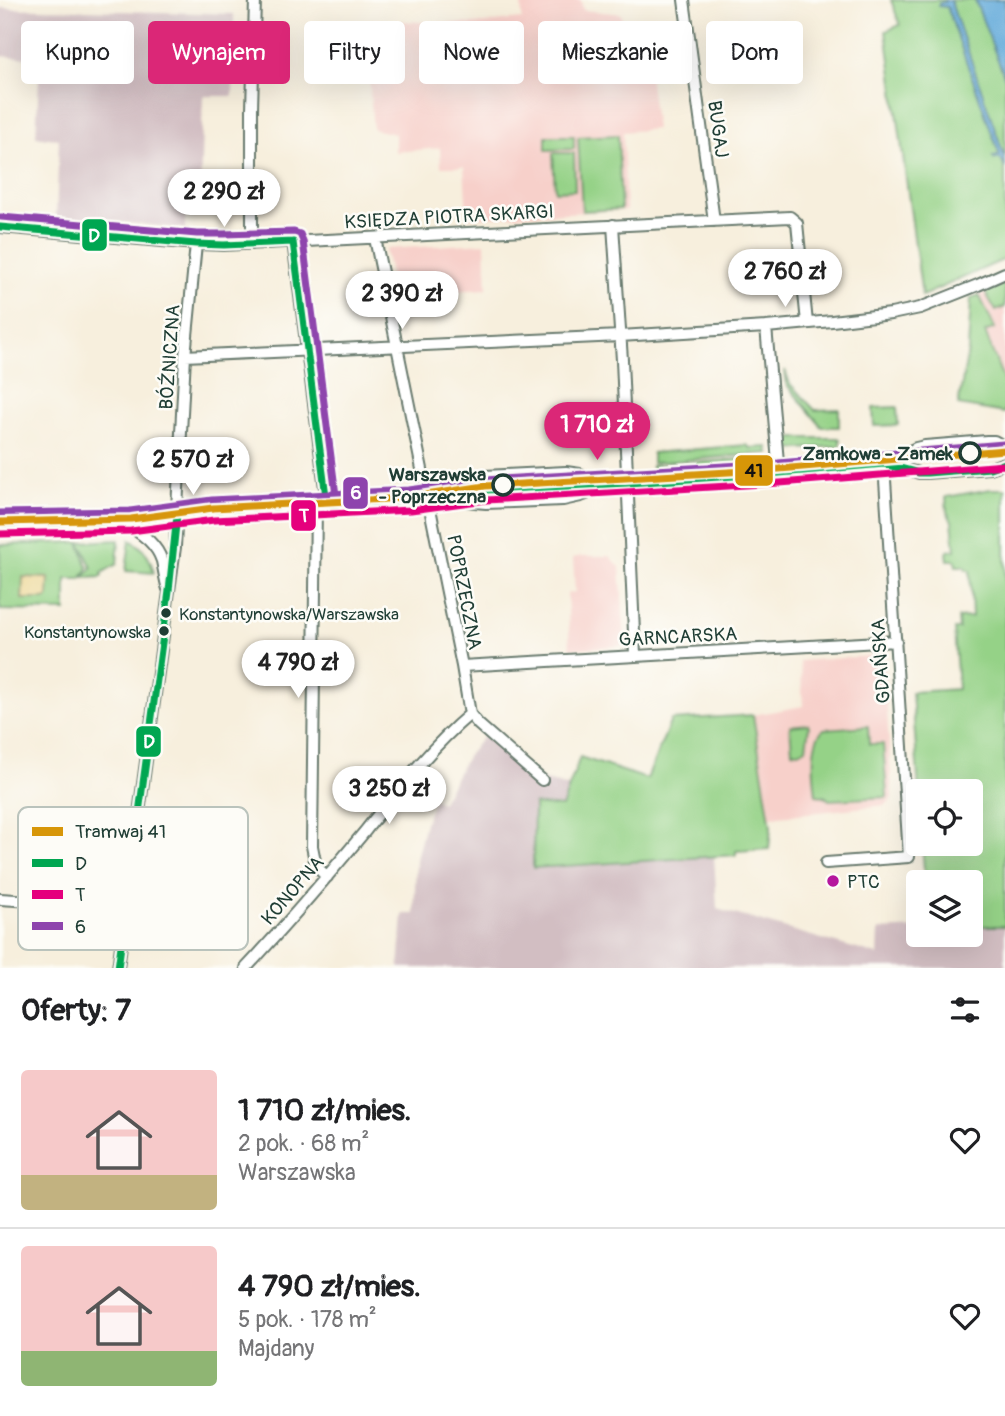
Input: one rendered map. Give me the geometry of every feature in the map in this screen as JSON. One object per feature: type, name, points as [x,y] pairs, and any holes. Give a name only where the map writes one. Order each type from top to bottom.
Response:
[{"type":"street","points":[[252,244],[255,0]]},
{"type":"street","name":"BUGAJ","points":[[684,0],[714,221]]},
{"type":"street","name":"KSIĘDZA PIOTRA SKARGI","points":[[0,227],[196,244],[252,244],[790,216],[797,223],[807,323]]},
{"type":"street","points":[[613,225],[635,655]]},
{"type":"street","name":"POPRZECZNA","points":[[374,238],[462,666]]},
{"type":"street","points":[[293,242],[322,505],[312,846],[316,866],[327,877]]},
{"type":"street","name":"BÓŹNICZNA","points":[[177,515],[185,356],[196,244]]},
{"type":"street","points":[[185,356],[620,336],[807,323],[891,314],[920,308],[1005,273]]},
{"type":"street","points":[[766,327],[779,473]]},
{"type":"street","points":[[884,464],[925,446],[994,441],[1005,447]]},
{"type":"street","points":[[0,524],[120,522],[220,509],[428,499],[486,503],[563,500],[627,483],[884,464],[927,473],[989,468],[1005,463]]},
{"type":"street","name":"GDAŃSKA","points":[[826,863],[909,856],[884,464]]},
{"type":"street","points":[[428,499],[464,481],[485,476],[571,472],[627,483]]},
{"type":"street","points":[[140,807],[177,515]]},
{"type":"street","points":[[120,522],[138,532],[156,549],[169,591]]},
{"type":"street","name":"GARNCARSKA","points":[[462,666],[896,641]]},
{"type":"street","points":[[462,666],[470,714],[542,780]]},
{"type":"street","name":"KONOPNA","points":[[246,968],[327,877],[440,741],[470,714]]},
{"type":"street","points":[[0,899],[18,900]]},
{"type":"street","points":[[118,968],[120,950]]},
{"type":"shaded area","points":[[521,0],[581,0],[583,10],[621,14],[622,21],[538,21],[538,84],[650,84],[656,129],[623,132],[626,210],[467,218],[464,167],[441,167],[440,148],[395,152],[395,134],[373,129],[370,84],[405,84],[405,21],[419,22],[419,84],[524,84],[524,21],[503,21],[522,19]]},
{"type":"shaded area","points":[[0,8],[234,14],[234,21],[148,21],[148,84],[233,84],[233,96],[203,96],[200,191],[186,191],[185,229],[89,219],[56,219],[59,139],[36,137],[39,84],[134,84],[134,21],[21,21],[21,58],[0,56]]},
{"type":"shaded area","points":[[485,243],[487,289],[394,294],[385,249]]},
{"type":"shaded area","points":[[1005,283],[1005,388],[971,298]]},
{"type":"shaded area","points":[[610,556],[620,567],[625,643],[620,646],[570,649],[567,593],[575,592],[573,558]]},
{"type":"shaded area","points":[[884,655],[892,798],[886,805],[769,817],[753,715],[803,706],[800,661]]},
{"type":"shaded area","points":[[487,732],[542,780],[569,787],[562,807],[534,805],[533,868],[714,856],[717,909],[878,955],[879,930],[906,929],[906,947],[983,947],[983,926],[1005,926],[1005,968],[399,968],[403,914],[414,914],[416,860],[425,823],[434,799],[441,803],[468,755]]},
{"type":"green space","points":[[891,0],[945,0],[946,3],[942,6],[947,6],[1000,156],[994,157],[1001,158],[1005,168],[1005,259],[922,296],[886,31],[900,25]]},
{"type":"green space","points":[[950,0],[975,0],[1005,78],[1005,158]]},
{"type":"green space","points":[[618,135],[621,209],[582,211],[578,137]]},
{"type":"green space","points":[[546,136],[574,136],[574,149],[546,150]]},
{"type":"green space","points":[[553,153],[574,153],[575,190],[555,191]]},
{"type":"green space","points":[[1005,283],[1005,307],[996,311],[985,292]]},
{"type":"green space","points":[[979,295],[995,328],[985,332],[1005,384],[1005,413],[958,405],[968,351],[971,298]]},
{"type":"green space","points":[[785,370],[790,384],[815,410],[839,409],[839,427],[822,427],[787,385]]},
{"type":"green space","points":[[897,407],[898,425],[874,426],[873,408]]},
{"type":"green space","points":[[792,438],[838,438],[840,446],[786,450],[781,445],[787,445]]},
{"type":"green space","points":[[747,445],[750,448],[768,447],[769,453],[652,463],[652,453]]},
{"type":"green space","points":[[757,458],[769,460],[652,471],[652,466]]},
{"type":"green space","points":[[1005,489],[1005,926],[983,926],[983,870],[924,870],[923,856],[983,856],[983,779],[918,779],[912,692],[958,689],[954,629],[959,629],[958,618],[972,617],[970,570],[966,570],[965,566],[956,566],[955,560],[948,560],[947,551],[955,550],[946,497]]},
{"type":"green space","points":[[119,540],[117,564],[102,573],[102,577],[83,578],[92,568],[80,542]]},
{"type":"green space","points":[[130,540],[146,553],[154,573],[126,571]]},
{"type":"green space","points":[[79,542],[88,568],[81,579],[66,579],[66,611],[0,610],[0,545]]},
{"type":"green space","points":[[753,715],[771,827],[769,849],[736,851],[736,855],[533,868],[534,804],[562,807],[580,757],[647,779],[671,720]]},
{"type":"green space","points":[[808,724],[806,748],[799,752],[792,751],[790,726]]},
{"type":"green space","points":[[868,726],[869,744],[883,744],[887,797],[829,800],[825,796],[816,795],[814,751],[819,735],[824,729]]},
{"type":"sand","points":[[23,577],[49,578],[48,598],[22,599]]},
{"type":"water","points":[[950,0],[1005,158],[1005,168],[1001,159],[993,157],[1000,156],[947,7],[939,6],[939,3]]},
{"type":"water","points":[[975,0],[1005,0],[1005,78]]},
{"type":"tram line","name":"41","points":[[0,522],[131,519],[213,508],[406,498],[485,486],[779,469],[1005,450]]},
{"type":"transit line","name":"6","points":[[1,217],[197,234],[300,234],[337,503]]},
{"type":"transit line","name":"D","points":[[0,227],[196,244],[293,242]]},
{"type":"transit line","name":"D","points":[[293,242],[327,504]]},
{"type":"transit line","name":"6","points":[[0,513],[130,511],[212,500],[409,490],[484,480],[778,463],[1004,444]]},
{"type":"transit line","name":"D","points":[[0,524],[131,521],[213,510],[410,500],[485,490],[627,483],[884,464],[927,473],[990,468],[1005,463]]},
{"type":"transit line","name":"T","points":[[0,534],[131,531],[214,520],[411,510],[486,500],[780,483],[1005,465]]},
{"type":"transit line","name":"D","points":[[140,807],[177,515]]},
{"type":"transit line","name":"D","points":[[118,968],[120,950]]},
{"type":"place","name":"Zamkowa - Zamek","points":[[970,453]]},
{"type":"place","name":"Warszawska - Poprzeczna","points":[[503,485]]},
{"type":"place","name":"Konstantynowska/Warszawska","points":[[166,613]]},
{"type":"place","name":"Konstantynowska","points":[[164,631]]},
{"type":"place","name":"PTC","points":[[833,881]]}]
